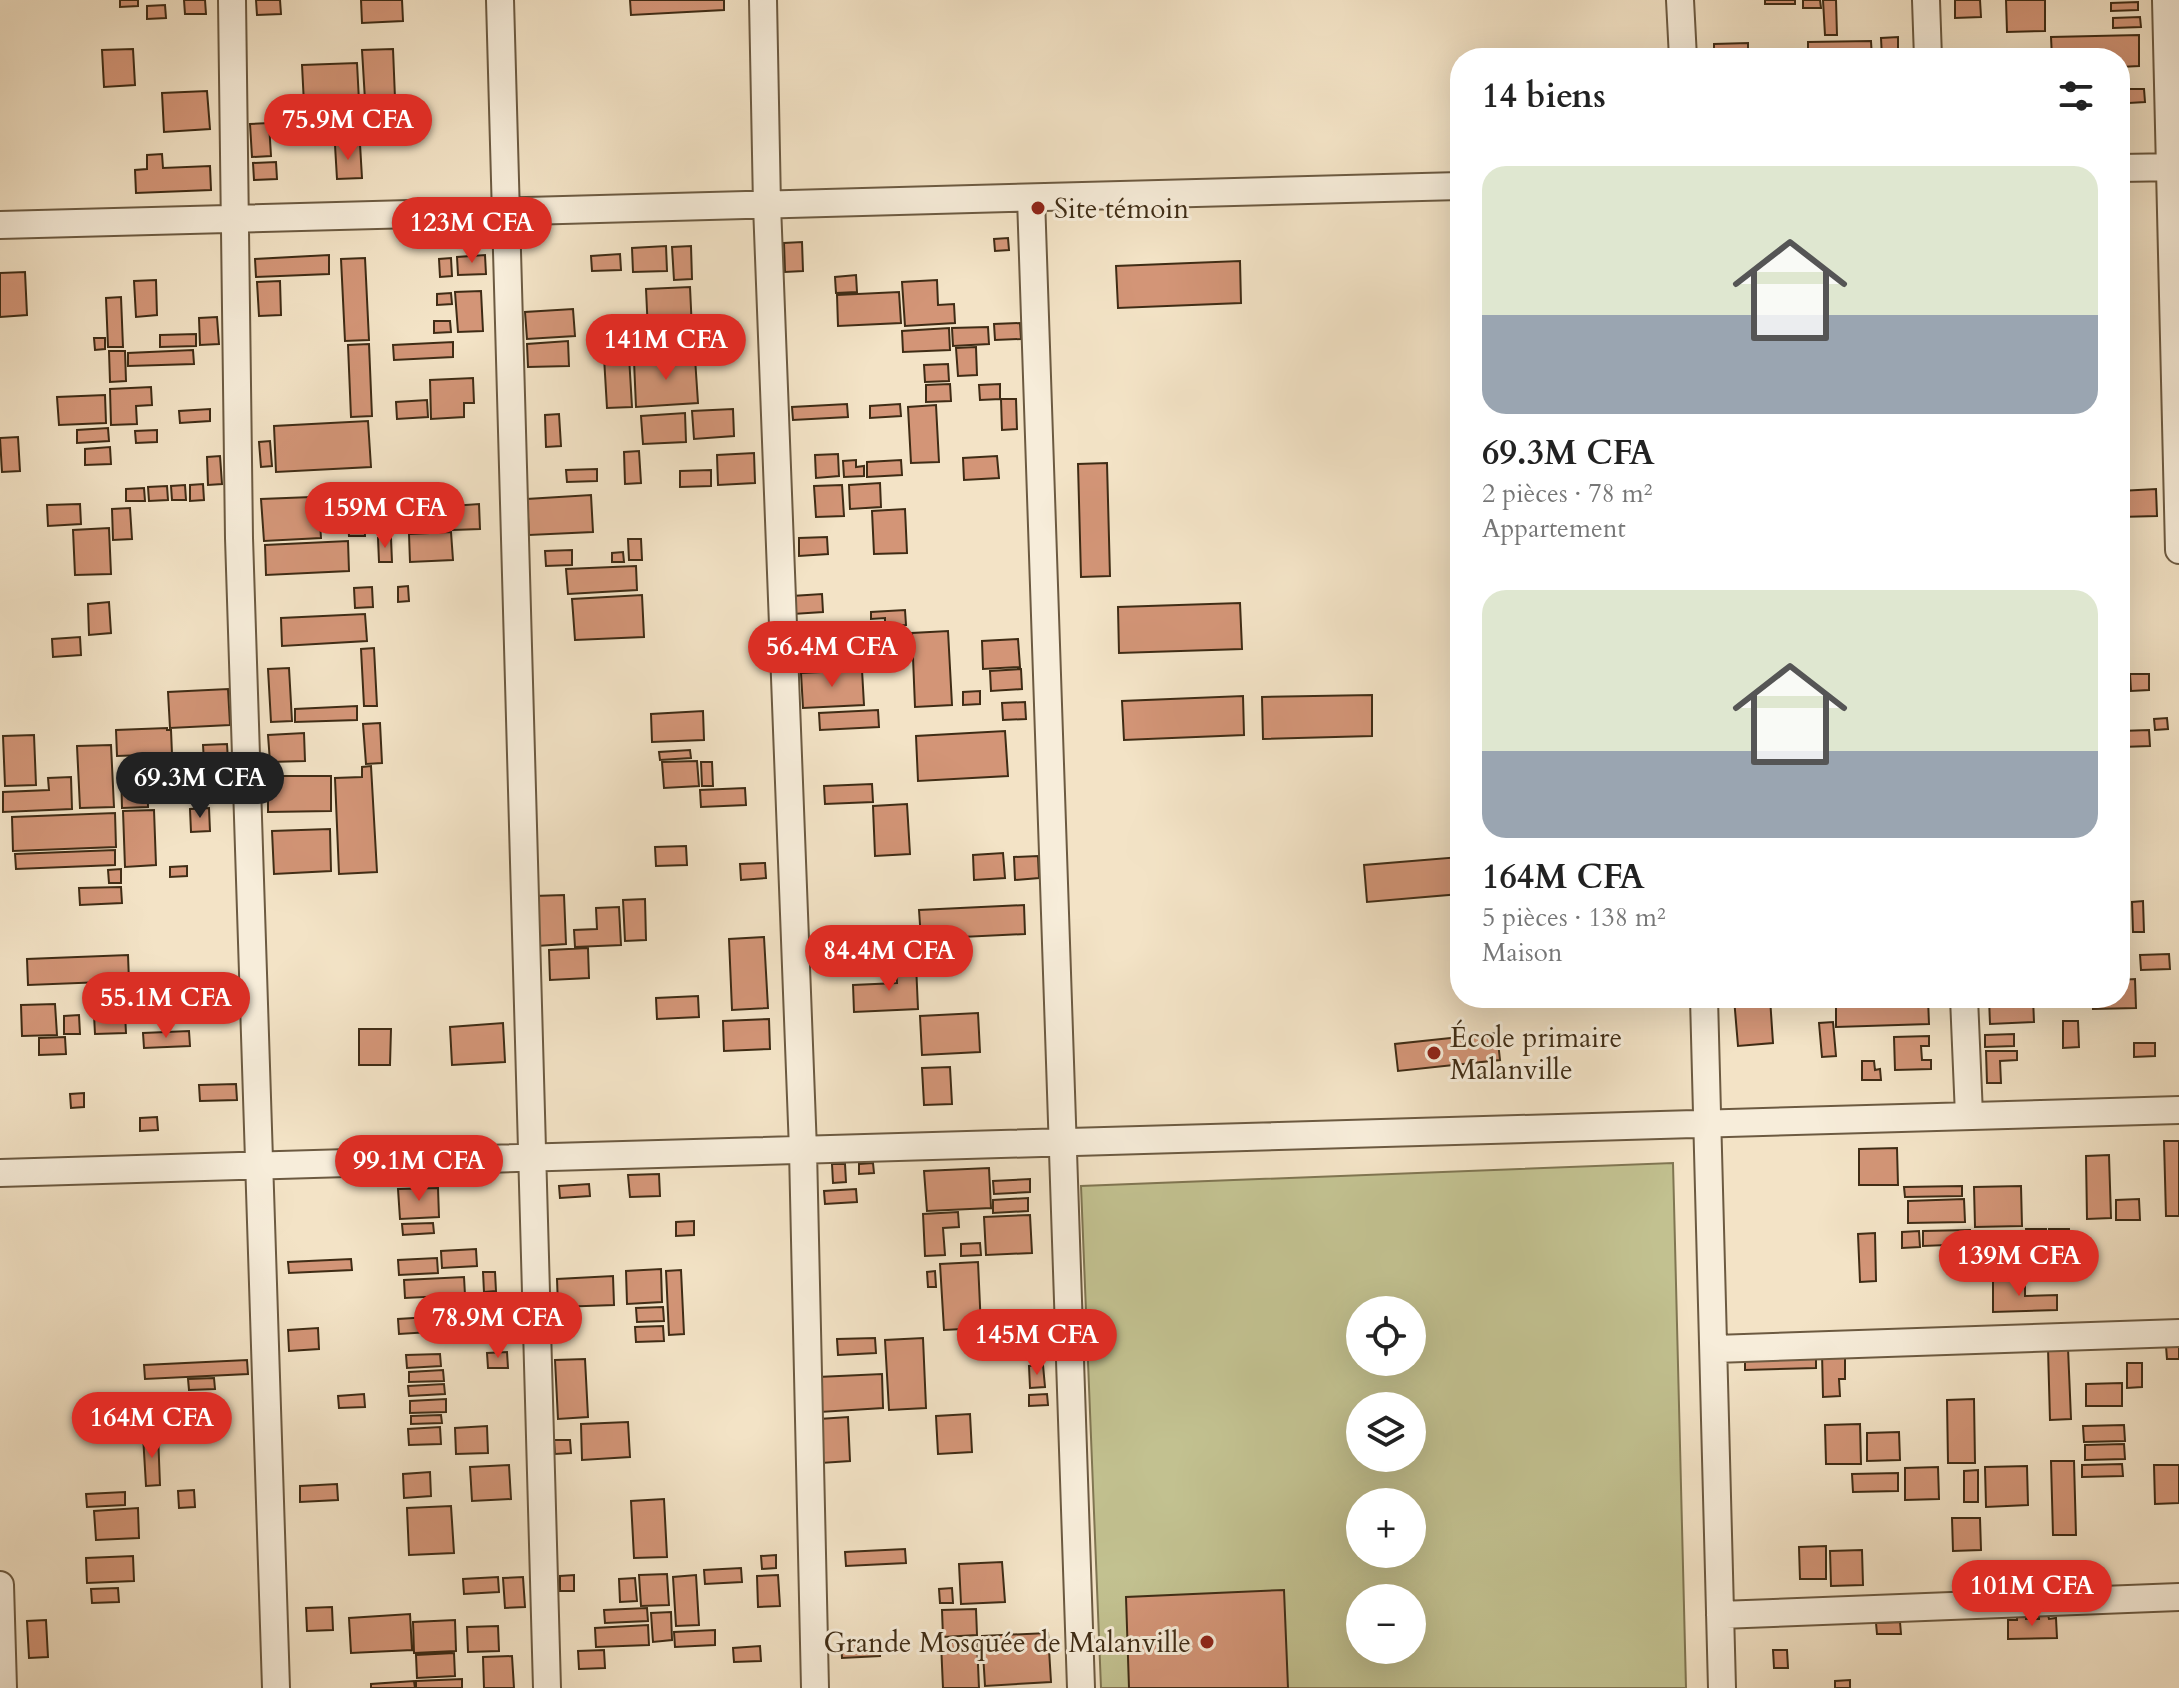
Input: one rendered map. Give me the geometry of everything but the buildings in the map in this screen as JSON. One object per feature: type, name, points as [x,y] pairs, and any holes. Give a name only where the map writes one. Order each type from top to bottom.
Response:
[{"type":"street","points":[[232,0],[239,538],[276,1688]]},
{"type":"street","points":[[500,0],[547,1688]]},
{"type":"street","points":[[763,0],[767,205],[803,1150],[815,1688]]},
{"type":"street","points":[[1680,0],[1682,48]]},
{"type":"street","points":[[1926,0],[1928,48]]},
{"type":"street","points":[[2166,0],[2174,167],[2179,550]]},
{"type":"street","points":[[2130,168],[2174,167]]},
{"type":"street","points":[[0,225],[1450,186]]},
{"type":"street","points":[[1031,198],[1081,1688]]},
{"type":"street","points":[[1704,1008],[1722,1688]]},
{"type":"street","points":[[1964,1008],[1969,1115]]},
{"type":"street","points":[[0,1173],[2179,1110]]},
{"type":"street","points":[[1715,1349],[2179,1333]]},
{"type":"street","points":[[0,1585],[3,1688]]},
{"type":"street","points":[[1720,1615],[2179,1597]]},
{"type":"shaded area","points":[[1673,1163],[1686,1688],[1101,1688],[1081,1186]]},
{"type":"place","name":"Site témoin","points":[[1038,208]]},
{"type":"place","name":"École primaire Malanville","points":[[1434,1053]]},
{"type":"place","name":"Grande Mosquée de Malanville","points":[[1207,1642]]}]
